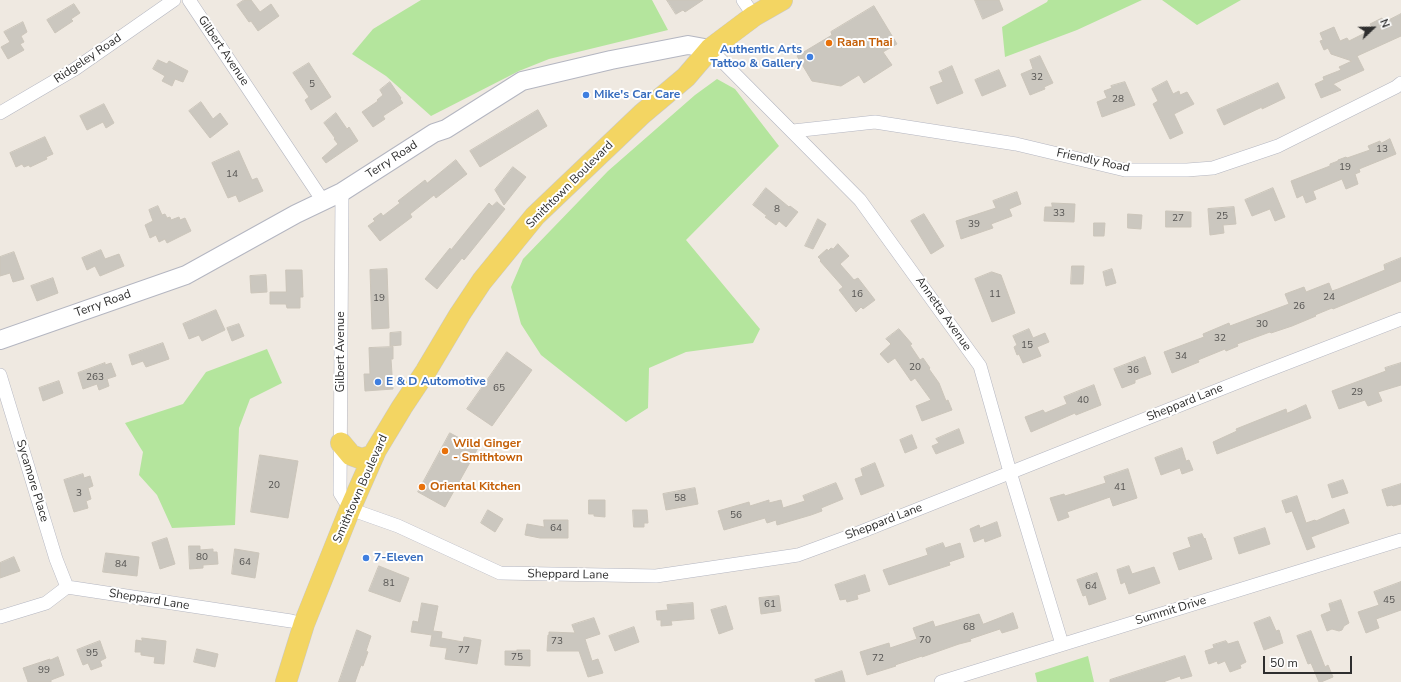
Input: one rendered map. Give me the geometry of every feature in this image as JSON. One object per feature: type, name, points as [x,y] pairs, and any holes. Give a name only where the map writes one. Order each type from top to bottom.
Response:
[{"type":"main road","points":[[710,49],[749,8],[782,0]]},
{"type":"main road","name":"Smithtown Boulevard","points":[[286,682],[304,624],[350,509],[374,455],[402,407],[482,281],[535,216],[642,114],[686,77],[710,49]]},
{"type":"main road","points":[[341,443],[350,455],[362,459],[374,455]]},
{"type":"street","name":"Ridgeley Road","points":[[0,113],[76,69],[174,0]]},
{"type":"street","name":"Gilbert Avenue","points":[[189,0],[323,201]]},
{"type":"street","name":"Terry Road","points":[[0,340],[186,275],[289,218],[342,192],[434,132],[446,129],[522,81],[688,44],[710,49]]},
{"type":"street","name":"Annetta Avenue","points":[[710,49],[860,200],[980,366],[1010,472],[1062,644]]},
{"type":"street","name":"Friendly Road","points":[[792,131],[875,122],[1016,144],[1125,170],[1187,170],[1213,168],[1278,146],[1396,88],[1401,83]]},
{"type":"street","name":"Gilbert Avenue","points":[[342,192],[340,493],[350,509]]},
{"type":"street","name":"Sheppard Lane","points":[[350,509],[398,526],[500,573],[656,576],[798,555],[1401,319]]},
{"type":"street","name":"Sycamore Place","points":[[0,375],[56,559],[67,587]]},
{"type":"street","name":"Summit Drive","points":[[941,682],[1401,540]]},
{"type":"street","name":"Sheppard Lane","points":[[67,587],[304,624]]},
{"type":"street","points":[[0,617],[46,603],[67,587]]},
{"type":"green space","points":[[421,0],[652,0],[668,30],[549,59],[519,71],[431,116],[386,76],[352,54],[373,29]]},
{"type":"green space","points":[[1048,0],[1142,0],[1077,30],[1005,57],[1002,27],[1047,2]]},
{"type":"green space","points":[[1162,0],[1241,0],[1197,25]]},
{"type":"green space","points":[[717,79],[735,89],[779,146],[686,240],[760,329],[753,343],[686,352],[649,368],[648,408],[626,422],[541,355],[521,324],[511,287],[523,259],[608,171],[695,95]]},
{"type":"green space","points":[[267,349],[282,383],[250,399],[239,428],[235,525],[172,528],[157,495],[139,475],[143,452],[125,423],[183,404],[206,372]]},
{"type":"green space","points":[[1088,656],[1094,682],[1037,682],[1035,673]]},
{"type":"building","points":[[244,0],[251,0],[260,12],[271,4],[279,16],[258,31],[251,21],[249,22],[237,5]]},
{"type":"building","points":[[667,0],[703,0],[685,12],[683,10],[676,14]]},
{"type":"building","points":[[975,0],[999,0],[1003,10],[983,19]]},
{"type":"building","points":[[74,4],[80,13],[71,19],[73,21],[55,33],[47,20]]},
{"type":"building","points":[[874,6],[897,44],[883,52],[892,65],[864,83],[859,75],[841,86],[812,81],[797,56],[832,35],[831,32]]},
{"type":"building","points":[[1401,14],[1401,36],[1357,56],[1364,70],[1333,84],[1341,90],[1321,98],[1315,84],[1324,80],[1323,77],[1341,70],[1339,67],[1352,61],[1331,54],[1328,48],[1324,50],[1320,41],[1323,40],[1320,33],[1334,27],[1340,41],[1347,38],[1349,41],[1373,29],[1370,24],[1382,18],[1384,22]]},
{"type":"building","points":[[23,22],[27,32],[21,36],[24,42],[20,44],[24,50],[8,59],[1,47],[10,42],[4,32]]},
{"type":"building","points":[[1040,56],[1053,83],[1044,87],[1045,89],[1030,95],[1021,74],[1033,69],[1030,60]]},
{"type":"building","points":[[158,60],[167,64],[169,61],[188,71],[183,82],[175,79],[172,86],[162,81],[165,76],[153,69]]},
{"type":"building","points":[[309,63],[331,97],[311,110],[305,100],[309,97],[293,73]]},
{"type":"building","points":[[952,66],[963,93],[937,104],[930,87],[943,82],[939,72]]},
{"type":"building","points":[[999,70],[1006,86],[982,96],[975,80]]},
{"type":"building","points":[[1167,81],[1173,94],[1179,91],[1180,95],[1187,92],[1194,104],[1174,114],[1183,133],[1170,139],[1153,104],[1158,101],[1152,89]]},
{"type":"building","points":[[390,82],[403,103],[383,116],[385,119],[373,127],[362,112],[378,101],[377,100],[383,95],[380,90]]},
{"type":"building","points":[[1125,82],[1135,105],[1102,117],[1097,102],[1107,98],[1104,91],[1112,88],[1111,86]]},
{"type":"building","points":[[1278,83],[1285,98],[1224,125],[1217,110]]},
{"type":"building","points":[[201,102],[213,119],[220,113],[228,124],[210,138],[189,111]]},
{"type":"building","points":[[104,104],[114,123],[106,128],[103,122],[87,130],[80,116]]},
{"type":"building","points":[[538,110],[547,126],[480,167],[470,151]]},
{"type":"building","points":[[336,113],[347,129],[349,127],[358,141],[326,163],[322,158],[338,144],[324,123]]},
{"type":"building","points":[[45,137],[53,154],[46,157],[47,159],[30,167],[29,165],[24,167],[22,164],[16,167],[10,153]]},
{"type":"building","points":[[1390,139],[1396,154],[1359,169],[1360,172],[1355,174],[1358,184],[1346,189],[1342,179],[1313,191],[1316,199],[1306,203],[1303,195],[1297,198],[1291,181],[1330,166],[1330,164],[1338,160],[1370,150],[1368,146]]},
{"type":"building","points":[[239,151],[252,180],[257,178],[263,191],[239,202],[236,195],[228,198],[212,163]]},
{"type":"building","points":[[456,160],[467,174],[436,198],[434,195],[410,214],[412,217],[380,241],[368,226],[375,221],[373,219],[381,213],[383,216],[400,203],[398,201],[425,180],[427,183]]},
{"type":"building","points":[[513,167],[526,177],[504,205],[495,190]]},
{"type":"building","points":[[766,188],[789,207],[790,206],[798,212],[786,227],[779,221],[776,225],[753,205]]},
{"type":"building","points":[[1273,188],[1285,217],[1275,221],[1270,209],[1252,216],[1245,200]]},
{"type":"building","points":[[1017,192],[1021,204],[1009,209],[1012,216],[991,224],[993,228],[961,239],[956,221],[996,208],[993,201]]},
{"type":"building","points":[[497,202],[505,209],[464,260],[462,258],[437,289],[425,279],[450,248],[451,250],[489,203],[492,206]]},
{"type":"building","points":[[1052,203],[1075,204],[1074,222],[1044,221],[1045,207],[1052,207]]},
{"type":"building","points":[[158,206],[162,215],[165,214],[167,218],[170,217],[171,220],[179,217],[180,220],[185,218],[191,231],[167,243],[165,239],[159,242],[156,235],[150,238],[145,225],[153,221],[149,210]]},
{"type":"building","points":[[1234,207],[1236,224],[1223,225],[1224,233],[1210,235],[1208,209]]},
{"type":"building","points":[[1166,211],[1191,212],[1191,227],[1166,227]]},
{"type":"building","points":[[924,214],[944,246],[931,254],[911,221]]},
{"type":"building","points":[[1128,214],[1142,215],[1141,229],[1128,228]]},
{"type":"building","points":[[818,219],[826,224],[813,249],[805,246]]},
{"type":"building","points":[[1094,223],[1105,223],[1104,236],[1094,236]]},
{"type":"building","points":[[838,244],[849,256],[840,264],[854,280],[858,278],[875,300],[863,309],[861,307],[856,312],[839,290],[843,287],[818,257],[827,249],[828,251],[831,248],[833,249]]},
{"type":"building","points":[[101,250],[105,259],[119,254],[124,266],[100,276],[95,266],[87,270],[82,258]]},
{"type":"building","points":[[14,252],[24,279],[13,282],[10,273],[0,276],[0,257]]},
{"type":"building","points":[[1401,258],[1401,281],[1315,315],[1316,316],[1292,326],[1237,344],[1238,346],[1226,351],[1225,349],[1198,360],[1199,362],[1172,373],[1164,352],[1204,337],[1203,334],[1229,323],[1230,326],[1289,304],[1285,294],[1304,287],[1306,292],[1329,283],[1332,291],[1385,270],[1384,265]]},
{"type":"building","points":[[1072,266],[1084,266],[1083,284],[1071,284]]},
{"type":"building","points":[[387,269],[389,328],[372,329],[370,270]]},
{"type":"building","points":[[1112,269],[1116,283],[1106,286],[1103,272]]},
{"type":"building","points":[[286,270],[302,270],[303,297],[300,297],[300,308],[287,308],[286,304],[270,304],[270,292],[286,292]]},
{"type":"building","points":[[992,272],[1001,275],[1015,313],[992,322],[975,279]]},
{"type":"building","points":[[266,275],[267,292],[251,293],[250,276]]},
{"type":"building","points":[[53,278],[58,293],[37,301],[31,286]]},
{"type":"building","points":[[216,310],[225,330],[202,341],[199,335],[189,339],[183,324]]},
{"type":"building","points":[[239,324],[244,336],[232,341],[227,328]]},
{"type":"building","points":[[899,329],[912,344],[910,345],[920,360],[923,358],[930,368],[929,369],[939,383],[946,401],[948,400],[952,410],[922,421],[916,406],[931,400],[915,378],[911,381],[895,358],[888,363],[880,354],[891,344],[886,339]]},
{"type":"building","points":[[1029,329],[1033,338],[1045,333],[1049,342],[1037,347],[1041,356],[1023,363],[1019,354],[1017,355],[1014,347],[1017,345],[1013,336]]},
{"type":"building","points":[[401,332],[401,345],[390,346],[390,333]]},
{"type":"building","points":[[163,343],[169,359],[146,367],[143,361],[132,365],[129,355]]},
{"type":"building","points":[[393,347],[393,359],[391,359],[393,389],[365,391],[364,374],[370,374],[369,348]]},
{"type":"building","points":[[507,352],[532,370],[492,426],[467,409]]},
{"type":"building","points":[[1145,357],[1151,374],[1135,380],[1135,383],[1122,388],[1114,369]]},
{"type":"building","points":[[105,363],[105,365],[111,363],[116,376],[107,379],[109,386],[99,390],[97,384],[83,389],[78,373]]},
{"type":"building","points":[[1401,363],[1401,385],[1378,392],[1382,401],[1368,406],[1365,400],[1339,409],[1332,391],[1386,371],[1385,368]]},
{"type":"building","points":[[59,381],[63,393],[43,401],[39,388]]},
{"type":"building","points":[[1094,385],[1101,405],[1076,415],[1075,413],[1031,432],[1025,417],[1043,410],[1045,413],[1067,404],[1064,397]]},
{"type":"building","points":[[1306,405],[1311,418],[1217,454],[1213,442],[1237,431],[1236,429],[1286,409],[1287,413]]},
{"type":"building","points":[[959,429],[964,443],[936,454],[932,446],[939,443],[936,439]]},
{"type":"building","points":[[450,433],[478,448],[445,507],[418,492]]},
{"type":"building","points":[[912,435],[917,448],[905,453],[900,440]]},
{"type":"building","points":[[1182,448],[1186,461],[1189,460],[1193,470],[1182,474],[1180,468],[1161,475],[1155,458]]},
{"type":"building","points":[[260,455],[298,461],[288,518],[251,512]]},
{"type":"building","points":[[875,463],[884,486],[861,495],[855,479],[863,476],[861,469]]},
{"type":"building","points":[[1128,469],[1137,498],[1113,506],[1110,497],[1067,512],[1069,517],[1058,521],[1050,498],[1064,494],[1065,496],[1106,483],[1104,477]]},
{"type":"building","points":[[83,474],[84,478],[90,476],[93,486],[88,488],[91,499],[86,501],[88,508],[74,512],[64,480]]},
{"type":"building","points":[[1343,480],[1348,493],[1332,498],[1328,485]]},
{"type":"building","points":[[836,483],[843,499],[821,508],[822,511],[777,525],[776,520],[767,523],[765,518],[724,530],[718,511],[749,502],[750,506],[769,500],[769,503],[781,500],[783,508],[805,501],[803,496]]},
{"type":"building","points":[[1401,484],[1401,504],[1387,506],[1382,490]]},
{"type":"building","points":[[695,488],[698,504],[666,510],[663,494]]},
{"type":"building","points":[[1297,496],[1306,523],[1316,521],[1344,509],[1349,523],[1311,537],[1315,547],[1307,550],[1292,511],[1286,513],[1282,501]]},
{"type":"building","points":[[589,500],[605,500],[605,517],[589,514]]},
{"type":"building","points":[[488,510],[503,519],[495,532],[481,523]]},
{"type":"building","points":[[633,510],[647,510],[648,523],[644,523],[644,527],[634,527]]},
{"type":"building","points":[[544,520],[568,520],[568,538],[540,538],[525,535],[527,524],[544,527]]},
{"type":"building","points":[[997,522],[1001,536],[985,542],[984,538],[974,542],[970,529],[979,525],[980,528]]},
{"type":"building","points":[[1265,528],[1270,544],[1239,554],[1234,538]]},
{"type":"building","points":[[1202,534],[1204,539],[1205,538],[1212,559],[1179,570],[1173,553],[1191,547],[1188,538]]},
{"type":"building","points":[[167,538],[175,564],[160,569],[152,543]]},
{"type":"building","points":[[943,543],[945,548],[960,543],[964,557],[949,562],[950,565],[889,585],[883,570],[928,555],[926,549]]},
{"type":"building","points":[[189,546],[200,546],[200,550],[213,549],[213,552],[217,552],[218,564],[203,565],[203,568],[190,569]]},
{"type":"building","points":[[235,549],[259,553],[255,578],[232,574]]},
{"type":"building","points":[[106,553],[139,557],[137,576],[103,572]]},
{"type":"building","points":[[14,557],[20,571],[0,578],[0,563]]},
{"type":"building","points":[[379,566],[409,578],[400,602],[369,591]]},
{"type":"building","points":[[1129,566],[1132,574],[1154,567],[1160,583],[1129,594],[1125,582],[1121,584],[1117,570]]},
{"type":"building","points":[[1097,573],[1106,599],[1089,605],[1086,595],[1083,596],[1077,580]]},
{"type":"building","points":[[865,575],[870,591],[857,595],[858,599],[847,602],[846,599],[840,600],[835,585]]},
{"type":"building","points":[[1401,582],[1401,610],[1376,619],[1379,628],[1366,633],[1358,612],[1379,605],[1374,592]]},
{"type":"building","points":[[779,596],[781,611],[761,614],[759,598]]},
{"type":"building","points":[[1341,600],[1349,623],[1344,626],[1342,630],[1339,631],[1332,629],[1327,631],[1321,615],[1331,611],[1329,604]]},
{"type":"building","points":[[422,603],[438,606],[433,631],[442,632],[441,638],[463,642],[464,637],[481,640],[477,664],[445,659],[447,648],[430,646],[432,635],[411,632],[413,621],[418,622]]},
{"type":"building","points":[[693,603],[694,619],[671,621],[672,625],[661,626],[661,620],[657,620],[656,611],[668,610],[667,605]]},
{"type":"building","points":[[726,606],[733,629],[719,634],[711,610]]},
{"type":"building","points":[[1013,613],[1018,628],[1002,633],[1000,629],[970,639],[971,641],[867,675],[860,652],[889,643],[890,648],[917,639],[913,628],[933,621],[935,627],[979,614],[983,624]]},
{"type":"building","points":[[1270,617],[1276,631],[1279,630],[1283,643],[1264,650],[1254,623]]},
{"type":"building","points":[[594,618],[600,634],[585,639],[592,661],[598,659],[603,673],[588,677],[579,651],[547,651],[548,635],[549,632],[575,633],[572,625]]},
{"type":"building","points":[[634,627],[639,642],[615,651],[609,636]]},
{"type":"building","points":[[357,630],[371,636],[366,651],[368,652],[363,666],[361,665],[355,682],[339,682]]},
{"type":"building","points":[[1311,631],[1325,667],[1328,665],[1333,677],[1321,682],[1319,682],[1311,663],[1308,664],[1297,636]]},
{"type":"building","points":[[142,638],[166,641],[164,664],[154,663],[155,657],[141,655],[141,652],[135,652],[136,640],[142,641]]},
{"type":"building","points":[[100,641],[106,658],[100,661],[102,666],[91,670],[88,663],[83,665],[77,650]]},
{"type":"building","points":[[1226,641],[1228,644],[1238,641],[1246,662],[1240,665],[1241,668],[1230,672],[1225,661],[1218,664],[1217,661],[1209,664],[1205,651],[1214,648],[1213,645]]},
{"type":"building","points":[[197,649],[218,654],[215,667],[194,662]]},
{"type":"building","points":[[530,650],[530,666],[505,665],[505,651]]},
{"type":"building","points":[[1185,656],[1192,676],[1181,679],[1180,676],[1163,682],[1110,682],[1110,680]]},
{"type":"building","points":[[58,657],[64,675],[51,680],[51,682],[28,682],[23,668]]},
{"type":"building","points":[[842,671],[845,682],[816,682],[815,680]]},
{"type":"place","name":"Raan Thai","points":[[829,43]]},
{"type":"place","name":"Authentic Arts Tattoo & Gallery","points":[[810,57]]},
{"type":"place","name":"Mike's Car Care","points":[[586,95]]},
{"type":"place","name":"E & D Automotive","points":[[378,382]]},
{"type":"place","name":"Wild Ginger - Smithtown","points":[[445,451]]},
{"type":"place","name":"Oriental Kitchen","points":[[422,487]]},
{"type":"place","name":"7-Eleven","points":[[366,558]]}]
